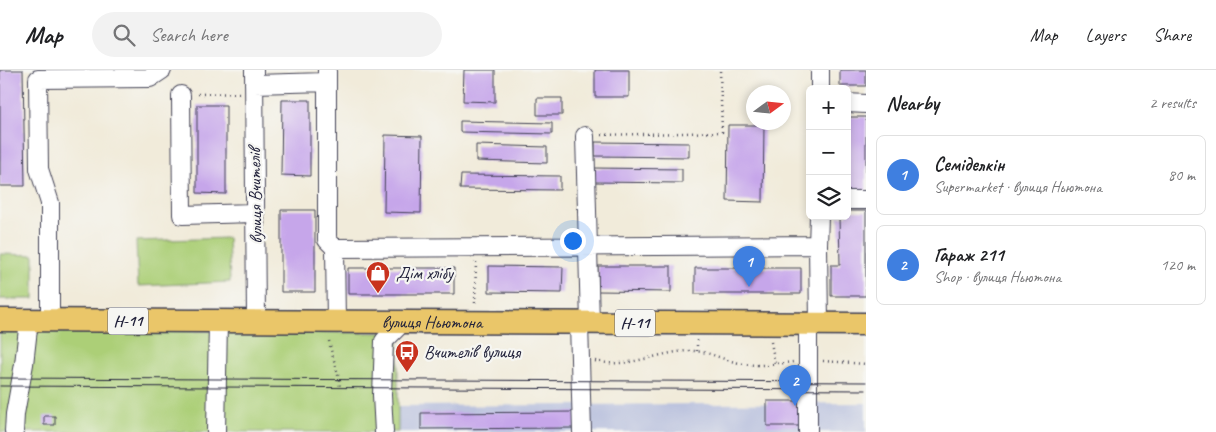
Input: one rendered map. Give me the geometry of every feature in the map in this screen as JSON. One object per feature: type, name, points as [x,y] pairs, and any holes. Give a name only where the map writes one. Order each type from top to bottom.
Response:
[{"type":"main road","name":"вулиця Ньютона","points":[[0,320],[866,324]]},
{"type":"street","points":[[14,432],[15,414],[24,364],[39,320],[50,203],[39,169],[38,79],[150,78],[162,70]]},
{"type":"street","points":[[820,70],[820,85]]},
{"type":"street","points":[[254,82],[327,76],[327,240],[334,248],[332,322]]},
{"type":"street","name":"вулиця Вчителів","points":[[254,82],[256,321]]},
{"type":"street","points":[[181,94],[182,215],[255,213]]},
{"type":"street","points":[[851,103],[866,104]]},
{"type":"street","points":[[582,432],[579,356],[584,323],[588,246],[585,136]]},
{"type":"street","points":[[851,200],[866,200]]},
{"type":"street","points":[[808,432],[807,360],[813,324],[819,220]]},
{"type":"street","points":[[334,248],[818,245]]},
{"type":"street","points":[[216,432],[218,321]]},
{"type":"street","points":[[384,432],[382,395],[384,341],[403,322]]},
{"type":"path","points":[[585,136],[722,132],[720,70]]},
{"type":"path","points":[[181,94],[254,82]]},
{"type":"path","points":[[475,322],[476,247]]},
{"type":"path","points":[[332,322],[331,355],[339,374],[340,389]]},
{"type":"path","points":[[768,324],[775,364]]},
{"type":"path","points":[[579,356],[609,364],[634,362],[664,354],[687,351],[708,352],[724,360],[742,364],[775,364],[807,360],[866,364]]},
{"type":"shaded area","points":[[866,403],[866,432],[398,432],[398,406]]},
{"type":"green space","points":[[228,238],[230,282],[138,286],[136,241]]},
{"type":"green space","points":[[0,254],[34,255],[34,299],[0,299]]},
{"type":"green space","points":[[0,329],[398,333],[398,432],[0,432]]},
{"type":"building","points":[[0,70],[23,70],[25,186],[0,186]]},
{"type":"building","points":[[464,70],[495,70],[495,102],[463,101]]},
{"type":"building","points":[[595,70],[629,70],[629,97],[595,97]]},
{"type":"building","points":[[840,70],[866,70],[866,86],[840,85]]},
{"type":"building","points":[[537,98],[562,98],[562,115],[537,115]]},
{"type":"building","points":[[282,100],[310,100],[310,176],[281,175]]},
{"type":"building","points":[[197,105],[226,105],[226,194],[197,193]]},
{"type":"building","points":[[851,117],[866,117],[866,194],[851,193]]},
{"type":"building","points":[[460,121],[552,123],[552,134],[460,132]]},
{"type":"building","points":[[728,125],[746,125],[746,130],[764,130],[763,202],[727,201]]},
{"type":"building","points":[[385,135],[422,136],[421,213],[384,212]]},
{"type":"building","points":[[595,142],[689,143],[689,157],[595,156]]},
{"type":"building","points":[[476,145],[547,147],[547,163],[476,161]]},
{"type":"building","points":[[594,168],[682,169],[682,183],[594,182]]},
{"type":"building","points":[[461,175],[560,176],[560,190],[460,189]]},
{"type":"building","points":[[281,210],[315,210],[315,292],[281,292]]},
{"type":"building","points":[[851,211],[866,211],[866,296],[831,296],[831,265],[840,265],[839,220],[851,220]]},
{"type":"building","points":[[489,266],[563,267],[562,293],[489,292]]},
{"type":"building","points":[[598,266],[671,266],[671,292],[598,291]]},
{"type":"building","points":[[348,268],[454,268],[454,294],[348,294]]},
{"type":"building","points":[[695,268],[801,268],[801,294],[695,294]]},
{"type":"building","points":[[767,401],[799,401],[799,426],[767,426]]},
{"type":"building","points":[[576,412],[576,428],[421,429],[421,413]]},
{"type":"building","points":[[44,416],[55,416],[55,425],[44,425]]},
{"type":"tram line","points":[[0,378],[866,382]]},
{"type":"tram line","points":[[0,386],[866,390]]},
{"type":"place","name":"Семіделкін","points":[[749,287]]},
{"type":"place","name":"Дім хлібу","points":[[378,294]]},
{"type":"place","name":"Вчителів вулиця","points":[[407,373]]},
{"type":"place","name":"Гараж 211","points":[[795,406]]}]
